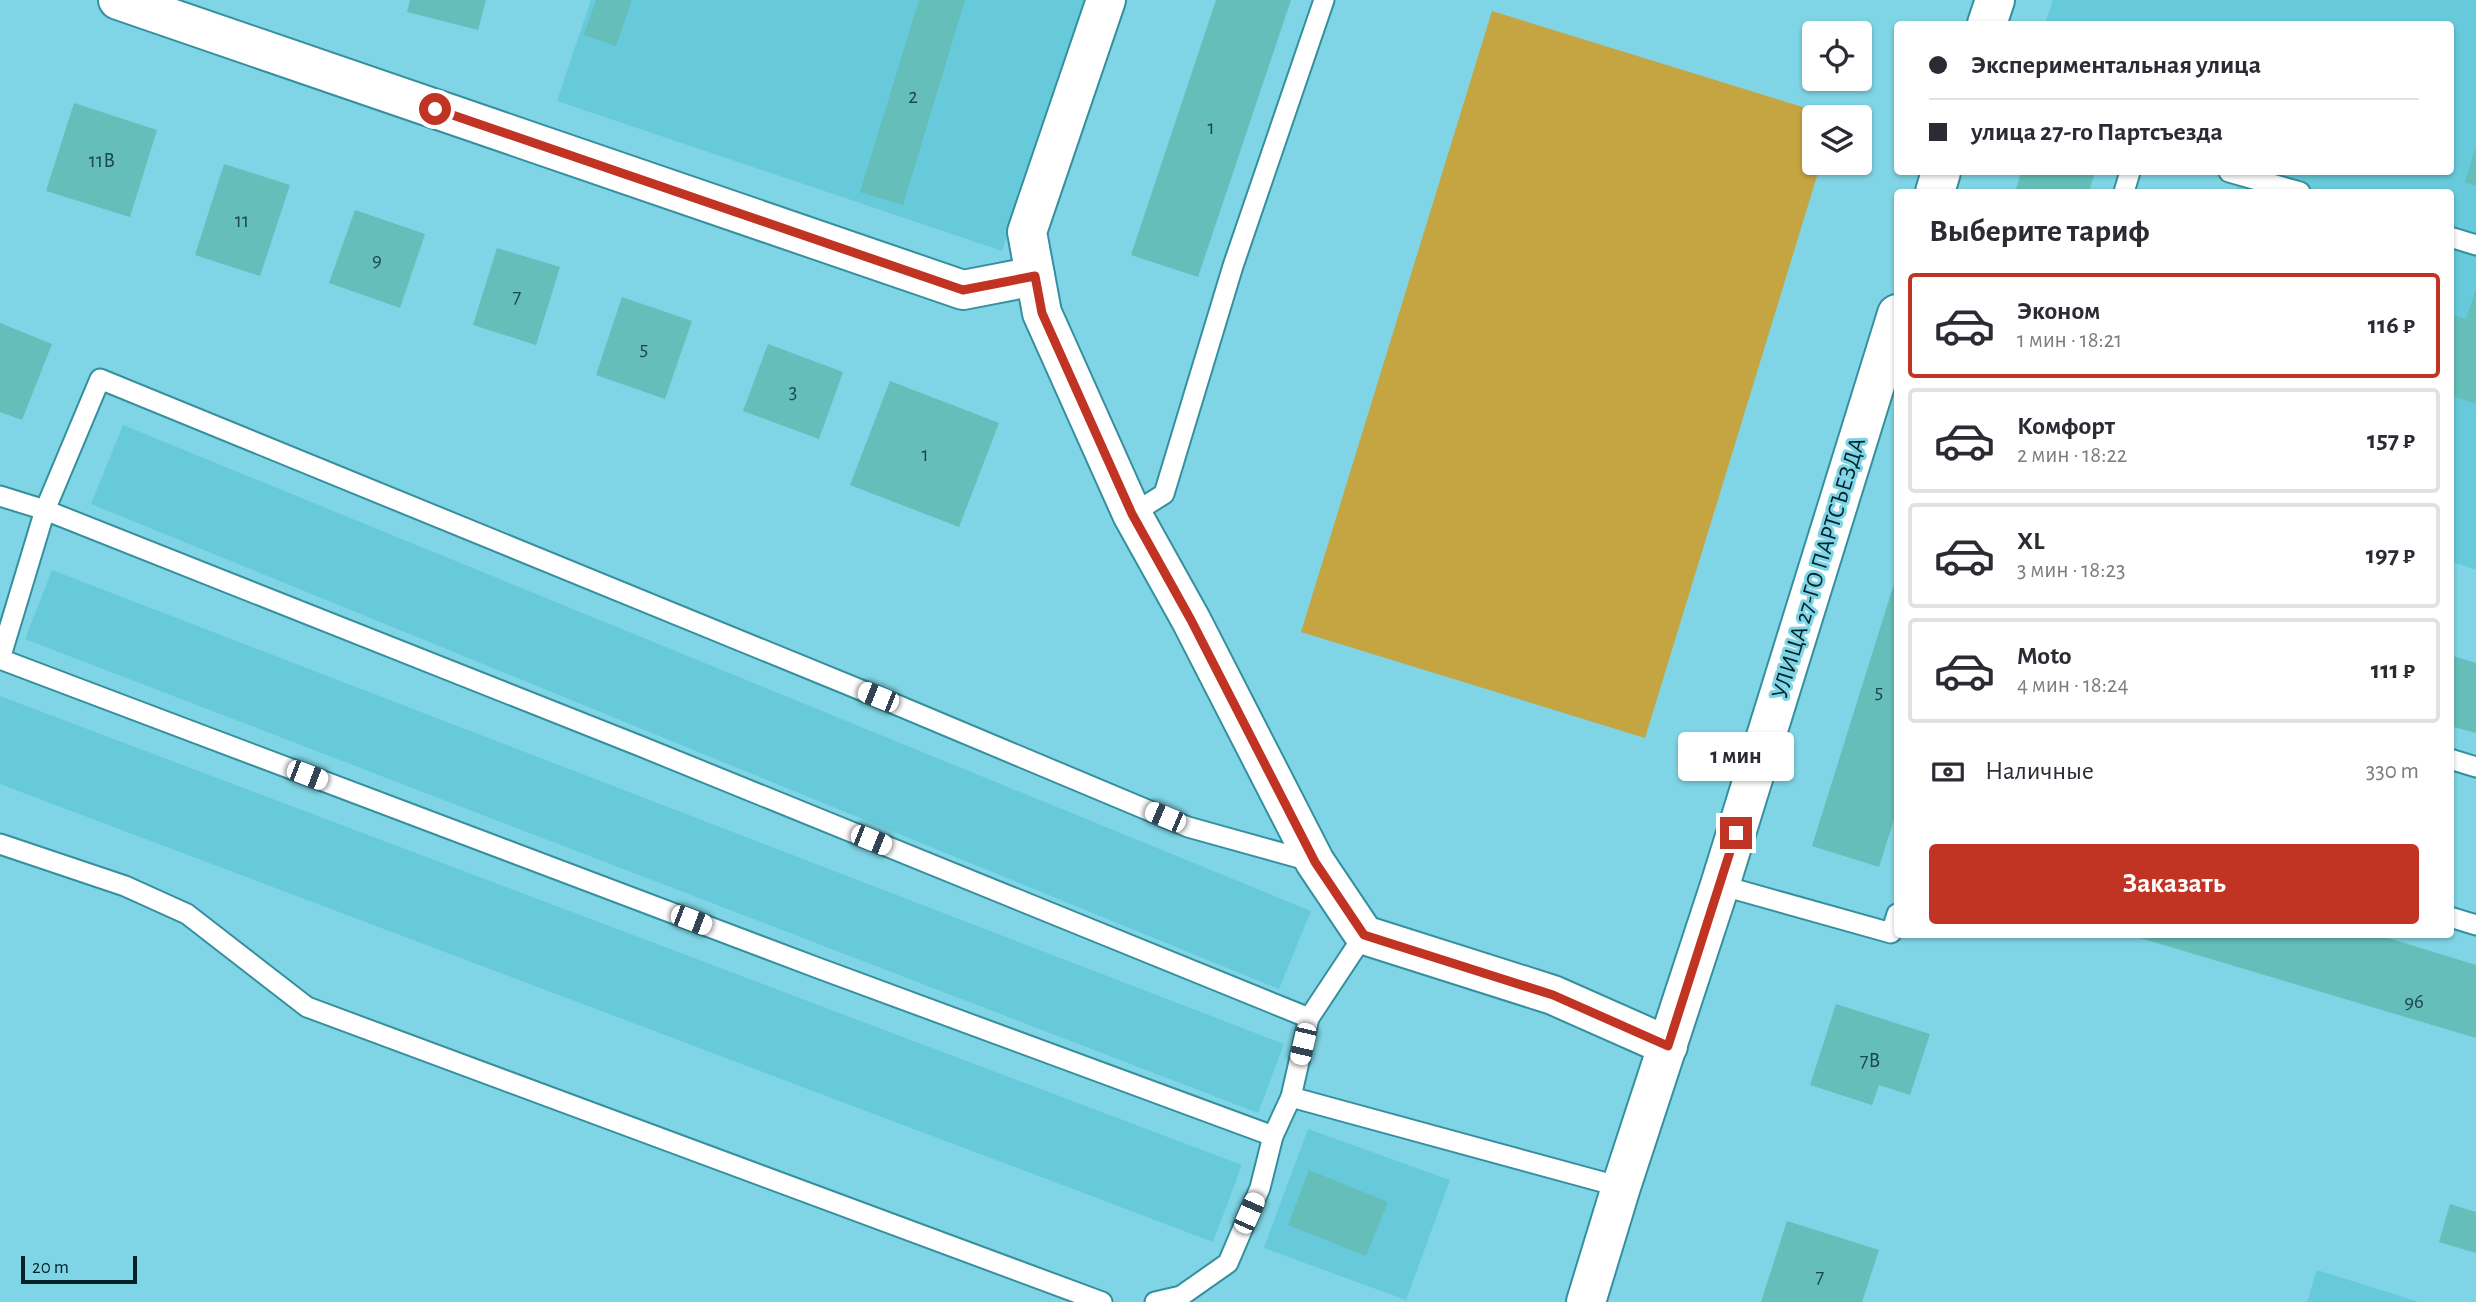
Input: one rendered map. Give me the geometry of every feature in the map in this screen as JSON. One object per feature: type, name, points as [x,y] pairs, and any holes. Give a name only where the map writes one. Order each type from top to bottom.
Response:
[{"type":"street","points":[[118,0],[963,290],[1035,276]]},
{"type":"street","points":[[1106,0],[1060,127],[1027,232],[1042,313],[1132,514],[1191,620],[1315,862],[1364,935],[1553,995],[1668,1046]]},
{"type":"street","points":[[1988,21],[1995,0]]},
{"type":"street","name":"УЛИЦА 27-ГО ПАРТСЪЕЗДА","points":[[1586,1302],[1720,885],[1894,324]]},
{"type":"lane","points":[[1132,514],[1164,494],[1233,266],[1324,0]]},
{"type":"lane","points":[[2240,175],[2289,189]]},
{"type":"lane","points":[[2454,238],[2476,244]]},
{"type":"lane","points":[[1273,1136],[805,963],[0,659],[45,510],[100,379],[1188,827],[1315,862]]},
{"type":"lane","points":[[0,496],[45,510],[640,746],[1309,1018]]},
{"type":"lane","points":[[2454,760],[2476,767]]},
{"type":"lane","points":[[0,844],[125,886],[187,914],[307,1007],[1101,1302]]},
{"type":"lane","points":[[1720,885],[1891,933],[1894,924]]},
{"type":"lane","points":[[2454,918],[2476,925]]},
{"type":"lane","points":[[1155,1302],[1181,1296],[1227,1263],[1260,1188],[1273,1136],[1291,1097],[1309,1018],[1364,935]]},
{"type":"lane","points":[[1291,1097],[1621,1187]]},
{"type":"shaded area","points":[[591,0],[1087,0],[1002,251],[557,101]]},
{"type":"shaded area","points":[[2053,0],[2476,0],[2476,570],[2454,562],[2454,189],[2236,189],[2241,175],[2454,175],[2454,21],[2046,21]]},
{"type":"shaded area","points":[[1492,11],[1802,107],[1802,175],[1817,175],[1645,738],[1301,632]]},
{"type":"shaded area","points":[[123,425],[1311,911],[1279,989],[91,504]]},
{"type":"shaded area","points":[[52,570],[1284,1044],[1258,1113],[25,639]]},
{"type":"shaded area","points":[[0,696],[1242,1165],[1213,1242],[0,784]]},
{"type":"shaded area","points":[[1308,1129],[1450,1180],[1406,1300],[1264,1248]]},
{"type":"shaded area","points":[[2317,1270],[2419,1302],[2307,1302]]},
{"type":"building","points":[[410,0],[486,0],[478,30],[407,12]]},
{"type":"building","points":[[596,0],[632,0],[616,46],[584,35]]},
{"type":"building","points":[[919,0],[965,0],[903,205],[860,192]]},
{"type":"building","points":[[1216,0],[1291,0],[1198,277],[1131,255]]},
{"type":"building","points":[[74,103],[157,130],[130,217],[46,191]]},
{"type":"building","points":[[2476,149],[2476,186],[2465,182]]},
{"type":"building","points":[[224,164],[290,185],[260,276],[195,255]]},
{"type":"building","points":[[2020,175],[2094,175],[2090,189],[2016,189]]},
{"type":"building","points":[[355,210],[425,234],[400,308],[329,283]]},
{"type":"building","points":[[497,248],[560,267],[536,345],[473,325]]},
{"type":"building","points":[[2476,289],[2476,404],[2454,396],[2454,315],[2466,319]]},
{"type":"building","points":[[622,297],[692,321],[665,399],[596,375]]},
{"type":"building","points":[[0,323],[52,344],[22,420],[0,412]]},
{"type":"building","points":[[768,344],[843,372],[819,439],[743,411]]},
{"type":"building","points":[[890,381],[999,423],[959,527],[850,485]]},
{"type":"building","points":[[1894,584],[1894,820],[1879,867],[1812,846]]},
{"type":"building","points":[[2454,656],[2476,663],[2476,733],[2454,727]]},
{"type":"building","points":[[2140,938],[2388,938],[2476,965],[2476,1038]]},
{"type":"building","points":[[1836,1004],[1930,1034],[1910,1095],[1879,1085],[1872,1105],[1810,1085]]},
{"type":"building","points":[[1309,1170],[1388,1202],[1366,1256],[1288,1225]]},
{"type":"building","points":[[2450,1204],[2476,1212],[2476,1253],[2439,1242]]},
{"type":"building","points":[[1787,1221],[1879,1250],[1862,1302],[1761,1302]]},
{"type":"route","points":[[435,109],[963,290],[1035,276],[1042,313],[1132,514],[1191,620],[1315,862],[1364,935],[1553,995],[1668,1046],[1736,833]]}]
